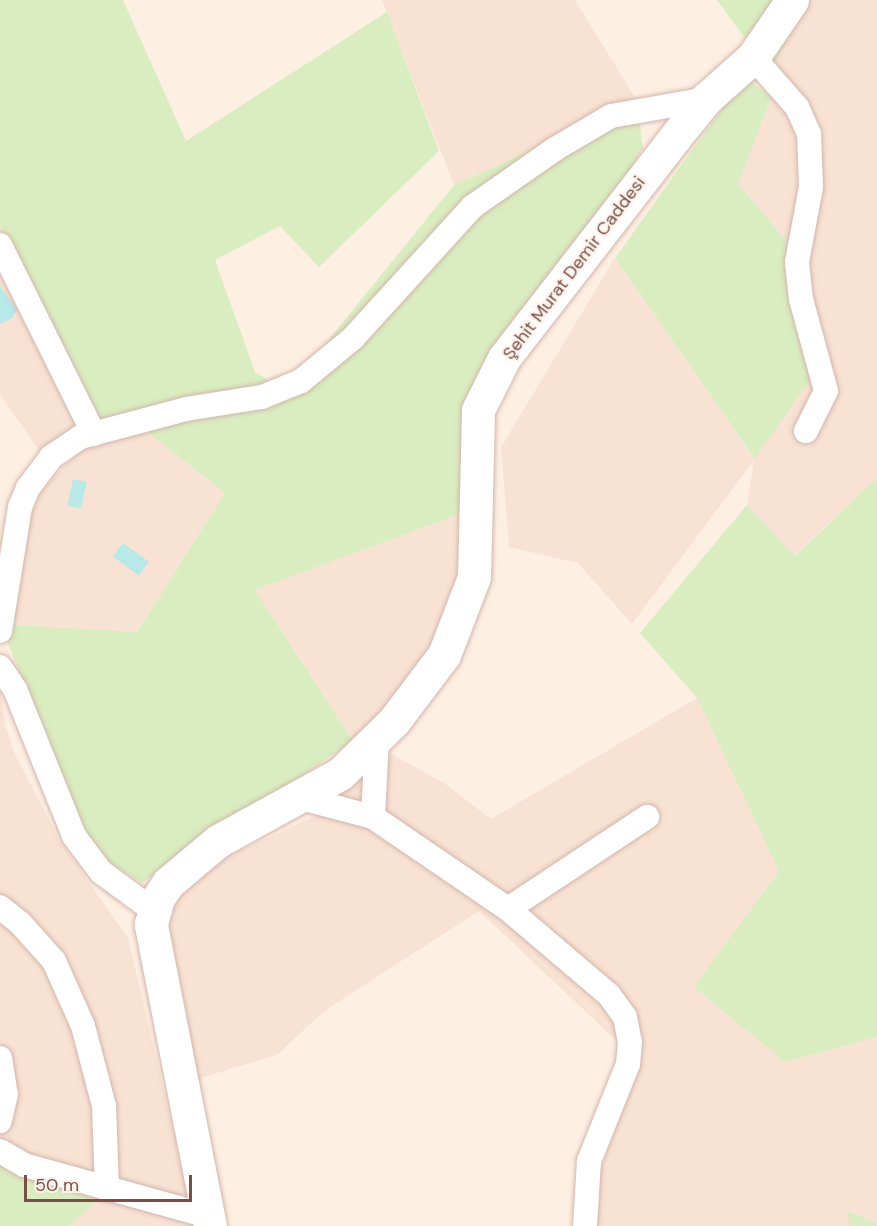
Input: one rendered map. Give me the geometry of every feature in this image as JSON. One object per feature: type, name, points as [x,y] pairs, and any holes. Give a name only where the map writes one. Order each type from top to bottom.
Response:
[{"type":"street","name":"Şehit Murat Demir Caddesi","points":[[209,1221],[151,924],[154,911],[168,883],[218,841],[340,774],[377,737],[444,656],[474,577],[478,410],[504,358],[706,99],[753,57],[792,0]]},
{"type":"street","points":[[753,57],[797,107],[809,134],[812,187],[797,262],[801,299],[826,391],[806,431]]},
{"type":"street","points":[[0,632],[20,507],[28,488],[51,457],[81,437],[186,409],[262,397],[301,381],[353,338],[472,207],[555,149],[611,116],[706,99]]},
{"type":"street","points":[[0,245],[94,434]]},
{"type":"street","points":[[0,667],[15,689],[74,836],[101,872],[154,911]]},
{"type":"street","points":[[374,817],[377,737]]},
{"type":"street","points":[[297,797],[374,817],[508,909],[609,995],[625,1017],[630,1042],[628,1064],[589,1161],[585,1226]]},
{"type":"street","points":[[508,909],[647,817]]},
{"type":"street","points":[[0,907],[20,923],[54,961],[83,1026],[104,1106],[107,1189]]},
{"type":"street","points":[[0,1058],[6,1094],[0,1121]]},
{"type":"street","points":[[0,1151],[24,1165],[209,1221]]},
{"type":"shaded area","points":[[382,0],[575,0],[637,101],[454,185]]},
{"type":"shaded area","points":[[808,0],[877,0],[877,478],[794,556],[747,505],[754,460],[632,624],[578,563],[509,547],[501,447],[615,258],[754,458],[810,268],[738,184],[772,96],[768,64]]},
{"type":"shaded area","points":[[0,225],[96,420],[41,453],[0,394]]},
{"type":"shaded area","points":[[136,423],[225,493],[137,632],[0,624],[1,537],[82,445]]},
{"type":"shaded area","points":[[465,512],[459,608],[399,700],[353,741],[255,590]]},
{"type":"shaded area","points":[[0,685],[5,725],[15,754],[60,841],[128,938],[196,1226],[70,1226],[95,1201],[0,1146]]},
{"type":"shaded area","points":[[697,698],[779,871],[695,987],[785,1062],[877,1037],[877,1223],[849,1211],[849,1226],[597,1226],[595,1191],[626,1087],[639,1062],[479,911],[324,1011],[277,1055],[197,1079],[158,935],[191,874],[317,815],[390,753],[444,783],[491,819]]},
{"type":"green space","points":[[0,0],[123,0],[186,141],[387,12],[439,151],[319,267],[280,226],[215,260],[255,372],[287,391],[454,185],[637,101],[643,148],[476,423],[465,512],[255,590],[353,741],[142,883],[94,853],[0,624],[137,632],[225,493],[136,423],[96,420],[0,225]]},
{"type":"green space","points":[[717,0],[809,0],[770,73]]},
{"type":"green space","points":[[744,78],[772,96],[738,184],[810,268],[815,373],[755,459],[615,258]]},
{"type":"green space","points":[[877,478],[877,1037],[785,1062],[694,987],[779,871],[697,698],[640,633],[747,505],[795,556]]},
{"type":"green space","points":[[0,1146],[96,1201],[70,1226],[0,1226]]},
{"type":"green space","points":[[848,1211],[877,1223],[877,1226],[849,1226]]},
{"type":"water","points":[[0,286],[17,310],[12,318],[0,324]]},
{"type":"water","points":[[73,479],[87,482],[81,508],[67,505]]},
{"type":"water","points":[[123,543],[149,562],[139,576],[113,557]]}]
